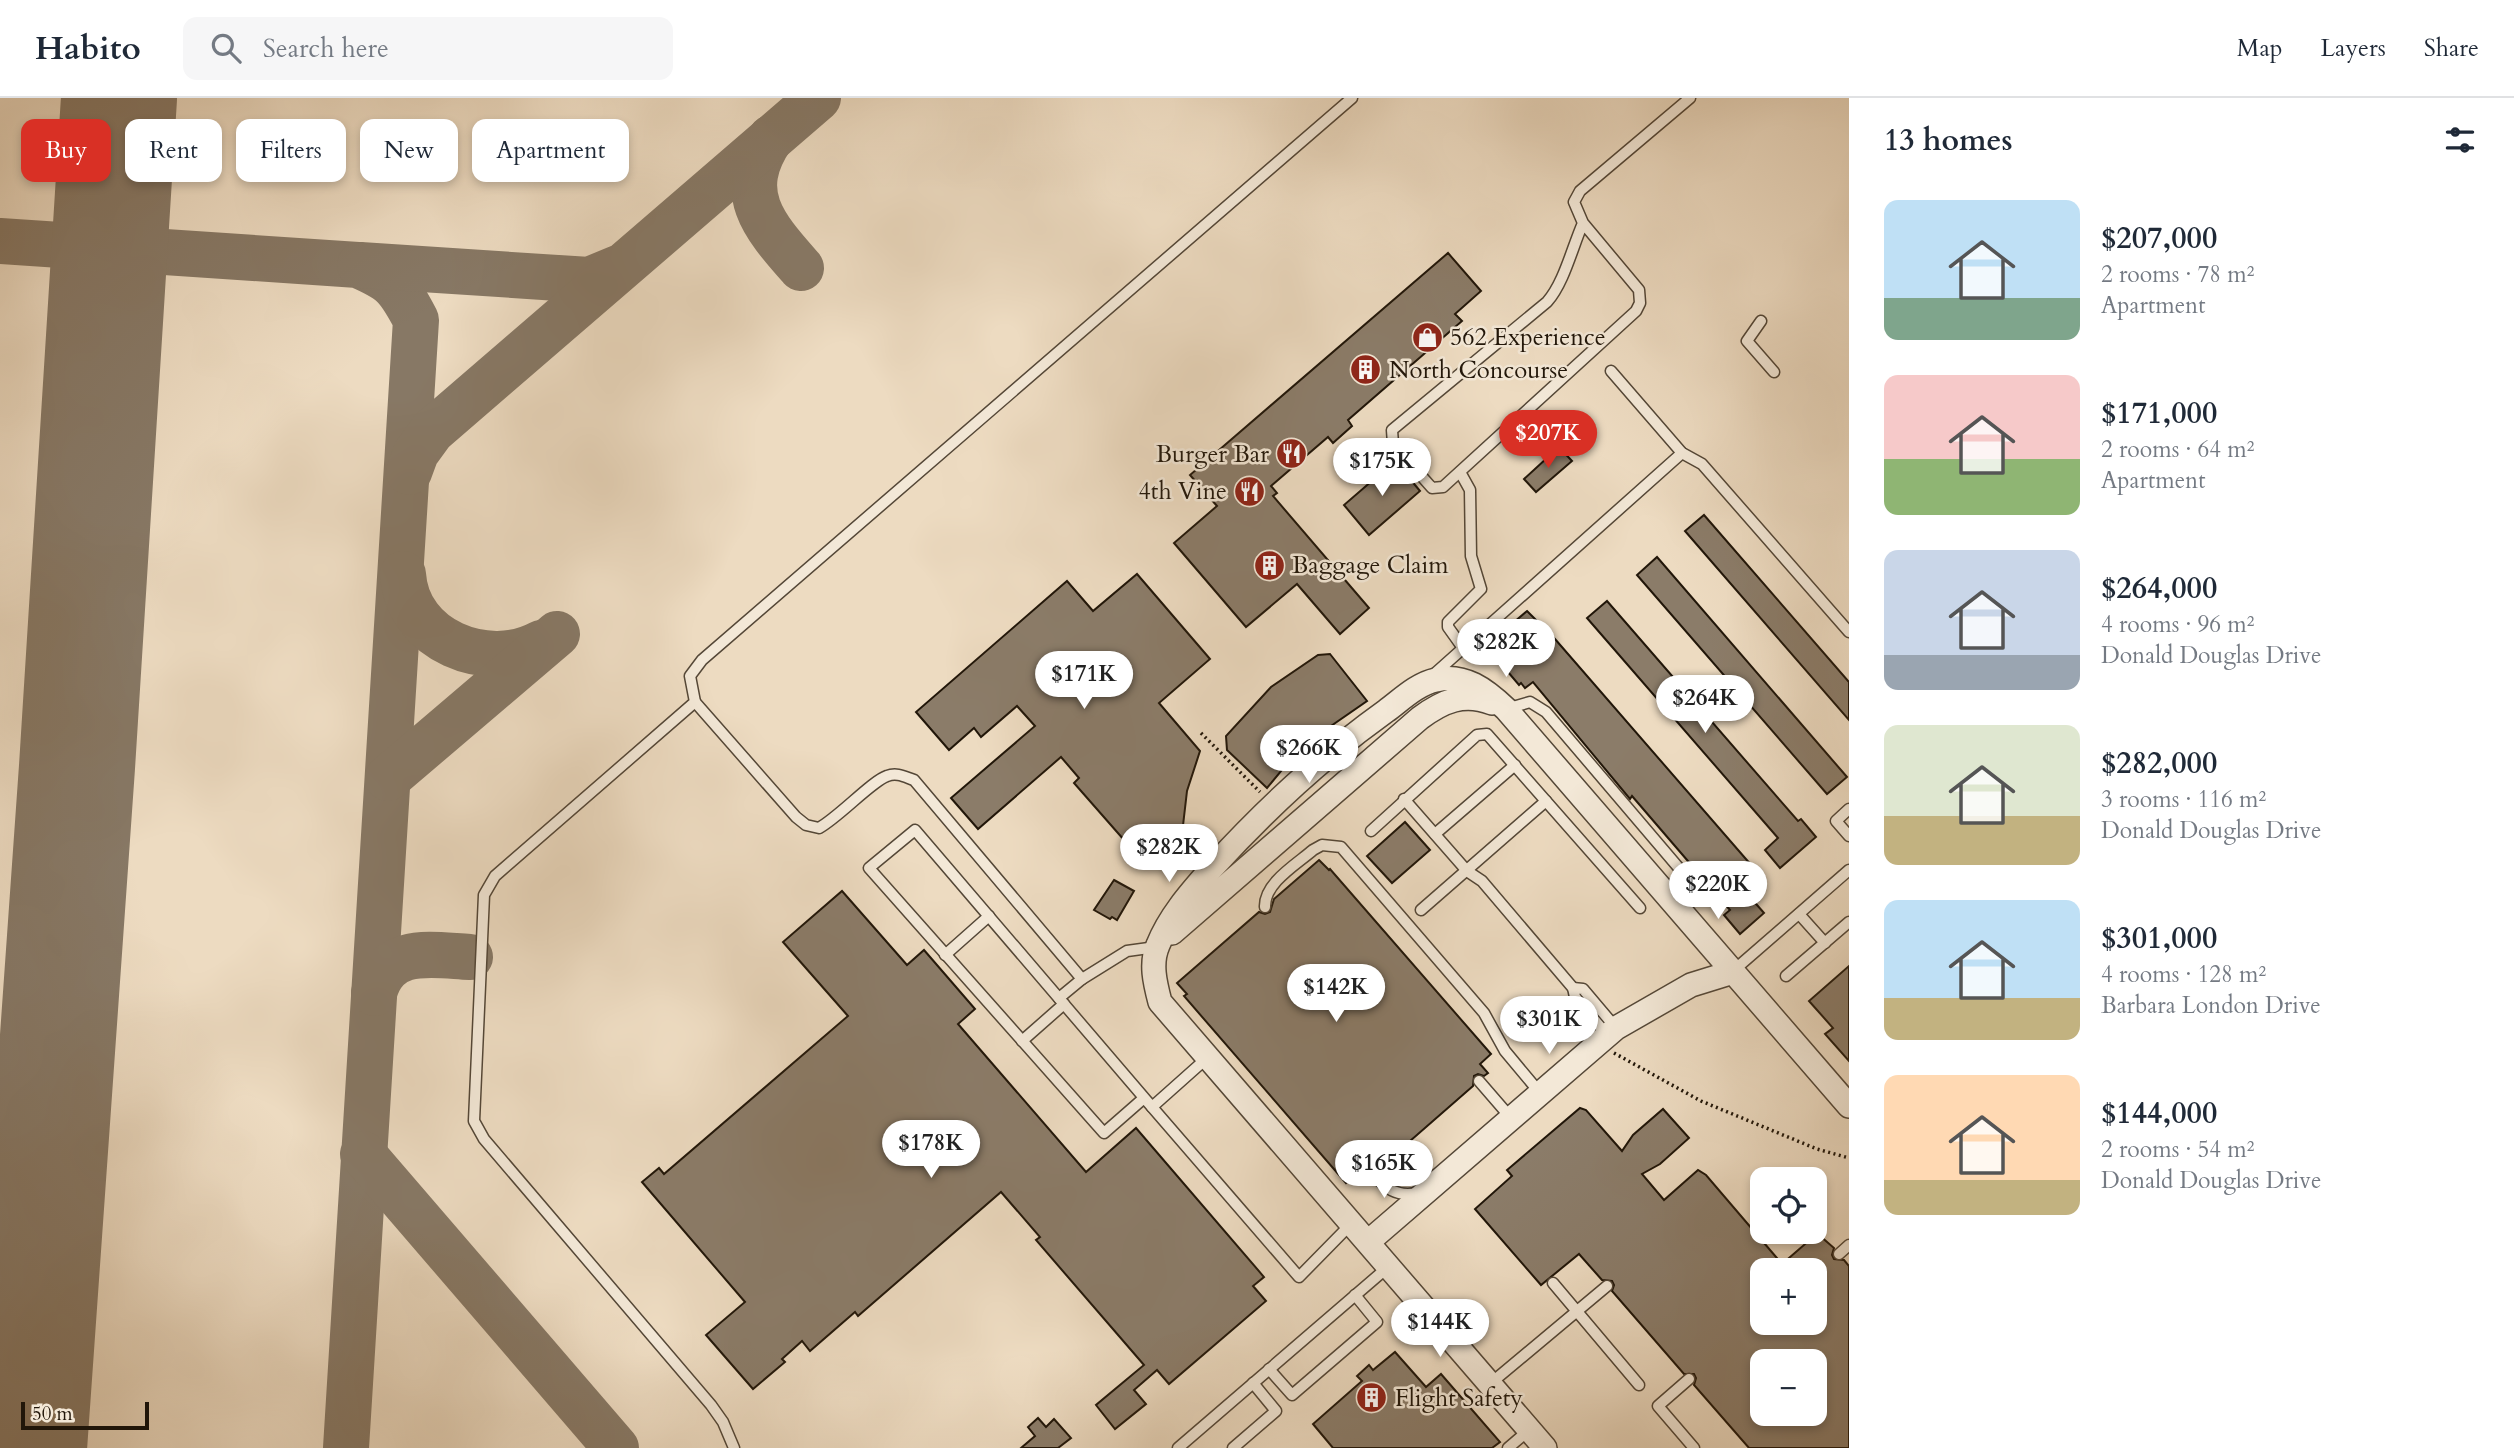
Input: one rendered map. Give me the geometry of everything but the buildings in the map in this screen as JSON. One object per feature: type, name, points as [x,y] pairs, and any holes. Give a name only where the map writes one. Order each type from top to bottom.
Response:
[{"type":"street","points":[[1545,1448],[1160,1002],[1153,978],[1157,947],[1188,896],[1244,834],[1349,737],[1420,686],[1436,680],[1458,679],[1476,685],[1506,709],[1849,1106]]},
{"type":"street","points":[[1157,947],[1438,705],[1466,698],[1484,700],[1506,709]]},
{"type":"street","points":[[1368,1242],[1540,1093],[1613,1036],[1690,985],[1733,972]]},
{"type":"lane","points":[[1082,979],[914,780],[900,774],[885,776],[833,820],[819,828],[806,825],[695,702],[690,676],[702,660],[1352,98]]},
{"type":"lane","points":[[1583,223],[1559,285],[1547,302],[1392,430],[1393,444],[1432,488],[1443,487],[1636,311],[1640,303],[1639,290],[1583,223],[1574,207],[1580,191],[1690,98]]},
{"type":"lane","points":[[1761,321],[1746,341],[1774,372]]},
{"type":"lane","points":[[1611,371],[1682,453],[1702,464],[1849,632]]},
{"type":"lane","points":[[1420,686],[1682,453]]},
{"type":"lane","points":[[1460,472],[1470,490],[1471,556],[1481,589],[1448,622],[1448,627],[1463,648]]},
{"type":"lane","points":[[695,702],[495,876],[484,895],[474,1121],[484,1139],[712,1405],[734,1448]]},
{"type":"lane","points":[[1371,831],[1477,735],[1487,734],[1640,908]]},
{"type":"lane","points":[[1435,834],[1515,765]]},
{"type":"lane","points":[[1404,800],[1467,871],[1482,881],[1573,988],[1583,989],[1613,1036]]},
{"type":"lane","points":[[1421,910],[1546,801]]},
{"type":"lane","points":[[1849,809],[1836,821],[1849,836]]},
{"type":"lane","points":[[1144,1098],[1104,1133],[869,869],[915,830],[1299,1278],[1352,1223]]},
{"type":"lane","points":[[1265,907],[1269,888],[1313,850],[1322,845],[1342,847],[1484,1013],[1505,1051],[1540,1093]]},
{"type":"lane","points":[[1733,972],[1849,870]]},
{"type":"lane","points":[[1799,914],[1825,943]]},
{"type":"lane","points":[[945,955],[989,916]]},
{"type":"lane","points":[[1786,975],[1849,922]]},
{"type":"lane","points":[[1022,1041],[1082,979],[1127,951],[1157,947]]},
{"type":"lane","points":[[1152,1107],[1208,1057]]},
{"type":"lane","points":[[1479,1081],[1511,1119]]},
{"type":"lane","points":[[1373,1174],[1384,1187],[1396,1194],[1408,1195],[1427,1191]]},
{"type":"lane","points":[[1839,1254],[1849,1245]]},
{"type":"lane","points":[[1178,1448],[1389,1266]]},
{"type":"lane","points":[[1553,1283],[1639,1385]]},
{"type":"lane","points":[[1490,1384],[1607,1286]]},
{"type":"lane","points":[[1269,1369],[1292,1395],[1377,1322],[1356,1296]]},
{"type":"lane","points":[[1689,1379],[1658,1406],[1694,1448]]},
{"type":"lane","points":[[1233,1448],[1276,1411],[1253,1383]]},
{"type":"lane","points":[[1508,1448],[1529,1430]]},
{"type":"path","points":[[1201,733],[1262,794]]},
{"type":"path","points":[[1613,1036],[1609,1051],[1625,1057],[1701,1101],[1767,1130],[1849,1158]]},
{"type":"taxiway","points":[[409,472],[416,453],[432,431],[818,98]]},
{"type":"taxiway","points":[[771,138],[760,158],[754,192],[765,223],[801,268]]},
{"type":"taxiway","points":[[0,241],[358,265],[393,285],[416,320],[346,1448]]},
{"type":"taxiway","points":[[360,265],[589,280],[618,268]]},
{"type":"taxiway","points":[[403,574],[408,597],[419,617],[434,633],[453,645],[475,652],[497,654],[520,651],[541,643]]},
{"type":"taxiway","points":[[388,778],[557,634]]},
{"type":"taxiway","points":[[374,993],[389,967],[400,960],[426,955],[470,957]]},
{"type":"taxiway","points":[[363,1154],[616,1448]]},
{"type":"runway","points":[[29,1448],[77,767],[119,98]]},
{"type":"place","name":"562 Experience","points":[[1427,337]]},
{"type":"place","name":"North Concourse","points":[[1366,370]]},
{"type":"place","name":"Burger Bar","points":[[1292,454]]},
{"type":"place","name":"4th Vine","points":[[1250,491]]},
{"type":"place","name":"Baggage Claim","points":[[1269,565]]},
{"type":"place","name":"Flight Safety","points":[[1372,1398]]}]
